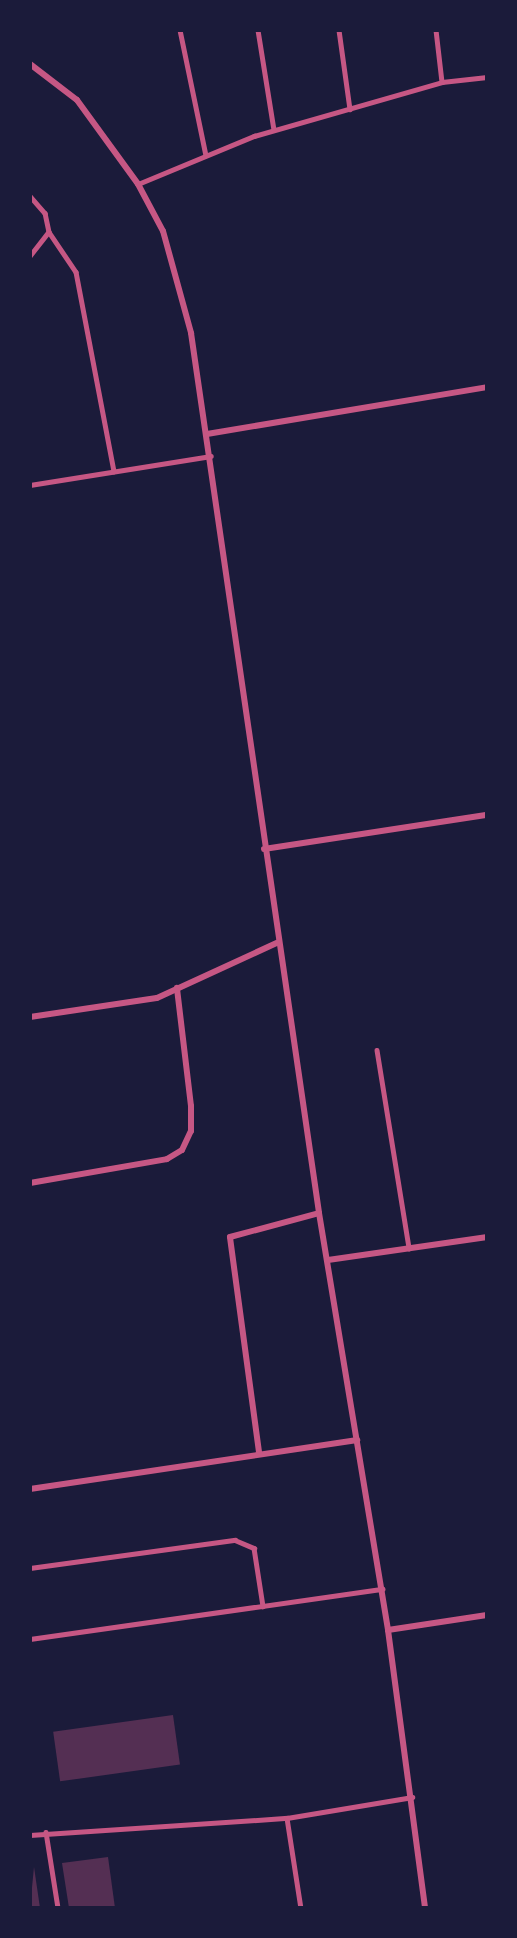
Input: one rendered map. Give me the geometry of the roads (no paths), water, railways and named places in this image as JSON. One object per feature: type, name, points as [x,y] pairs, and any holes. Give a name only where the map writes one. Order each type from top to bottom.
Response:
[{"type":"street","points":[[30,64],[76,100],[138,184],[179,280],[211,456],[264,849],[319,1213],[382,1589],[412,1797],[424,1908]]},
{"type":"street","points":[[207,434],[487,387]]},
{"type":"street","points":[[264,849],[487,815]]},
{"type":"street","points":[[30,1017],[157,998],[279,942]]},
{"type":"street","points":[[30,1183],[168,1159],[182,1150],[191,1131],[192,1106],[177,988]]},
{"type":"street","points":[[259,1452],[230,1237],[319,1213]]},
{"type":"street","points":[[328,1260],[487,1237]]},
{"type":"street","points":[[30,1489],[259,1452],[357,1440]]},
{"type":"street","points":[[388,1630],[487,1615]]},
{"type":"lane","points":[[180,30],[206,155]]},
{"type":"lane","points":[[258,30],[274,130]]},
{"type":"lane","points":[[339,30],[350,109]]},
{"type":"lane","points":[[436,30],[442,82]]},
{"type":"lane","points":[[138,184],[206,155],[274,130],[442,82],[487,77]]},
{"type":"lane","points":[[30,196],[45,213],[49,232],[76,272],[114,471]]},
{"type":"lane","points":[[30,256],[49,232]]},
{"type":"lane","points":[[30,485],[211,456]]},
{"type":"lane","points":[[377,1050],[409,1248]]},
{"type":"lane","points":[[30,1568],[235,1540],[254,1548],[263,1606]]},
{"type":"lane","points":[[30,1639],[382,1589]]},
{"type":"lane","points":[[30,1835],[287,1818],[412,1797]]},
{"type":"lane","points":[[287,1818],[301,1908]]},
{"type":"lane","points":[[46,1833],[58,1908]]}]
